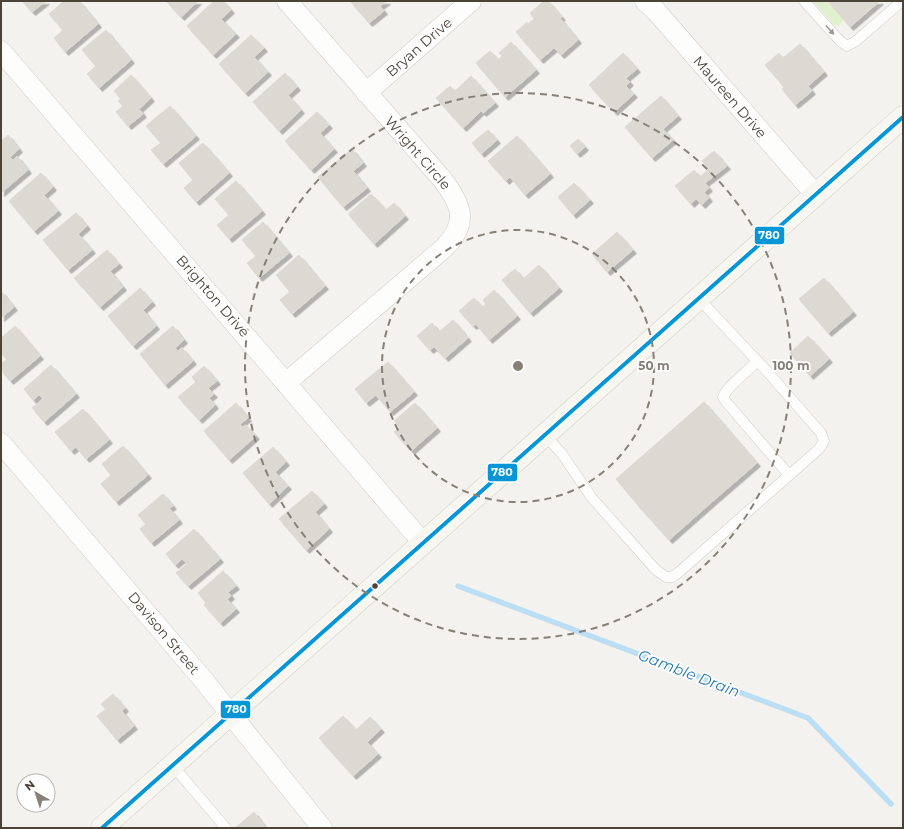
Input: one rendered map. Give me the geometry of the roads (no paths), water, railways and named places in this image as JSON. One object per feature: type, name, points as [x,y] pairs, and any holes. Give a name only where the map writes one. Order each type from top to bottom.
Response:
[{"type":"main road","points":[[102,828],[903,117]]},
{"type":"street","name":"Wright Circle","points":[[286,1],[454,194],[459,210],[460,226],[453,239],[444,248],[287,382]]},
{"type":"street","name":"Bryan Drive","points":[[366,93],[471,1]]},
{"type":"street","name":"Maureen Drive","points":[[645,1],[656,11],[815,194]]},
{"type":"street","name":"Brighton Drive","points":[[1,51],[287,382],[423,544]]},
{"type":"street","name":"Davison Street","points":[[1,442],[201,677],[322,828]]},
{"type":"lane","points":[[804,1],[840,41],[847,46],[856,41],[902,1]]},
{"type":"lane","points":[[546,435],[566,460],[592,498],[656,570],[666,577],[672,577],[789,476],[822,446],[823,437],[757,361],[699,299]]},
{"type":"lane","points":[[757,361],[723,397],[726,403],[789,476]]},
{"type":"lane","points":[[173,766],[226,828]]},
{"type":"waterway","name":"Gamble Drain","points":[[458,586],[808,718],[891,804]]}]
